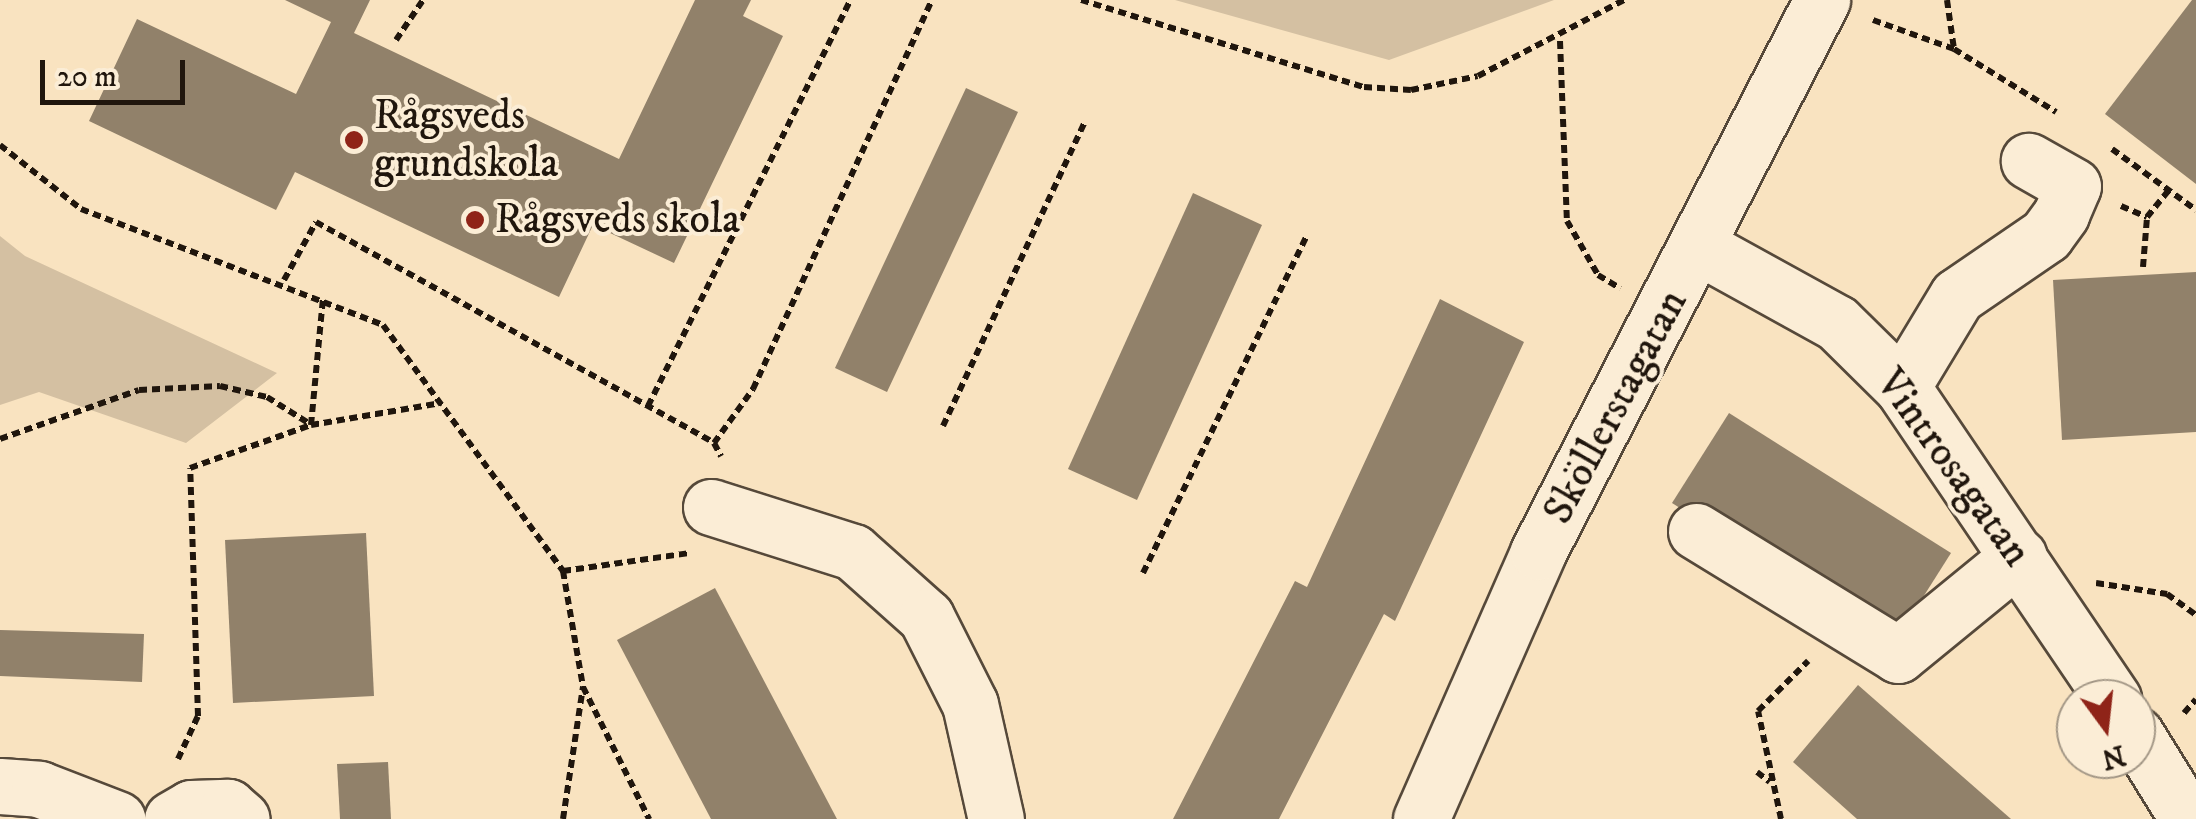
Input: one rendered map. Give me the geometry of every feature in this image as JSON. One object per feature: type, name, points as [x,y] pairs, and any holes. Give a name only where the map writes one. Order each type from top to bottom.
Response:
[{"type":"street","name":"Sköllerstagatan","points":[[1422,819],[1538,552],[1702,248],[1822,0]]},
{"type":"street","points":[[1902,387],[1958,296],[2046,235],[2061,214],[2073,186],[2029,161]]},
{"type":"street","name":"Vintrosagatan","points":[[1702,248],[1837,323],[1902,387],[2100,679]]},
{"type":"street","points":[[710,506],[853,552],[926,617],[970,704],[996,819]]},
{"type":"street","points":[[1696,531],[1898,655],[2019,556]]},
{"type":"street","points":[[2156,767],[2188,819]]},
{"type":"street","points":[[0,786],[39,789],[118,819]]},
{"type":"street","points":[[173,793],[191,808],[228,807],[242,819]]},
{"type":"path","points":[[396,40],[423,0]]},
{"type":"path","points":[[648,406],[850,0]]},
{"type":"path","points":[[714,443],[754,390],[932,0]]},
{"type":"path","points":[[1081,0],[1364,87],[1410,90],[1478,76],[1560,41],[1624,0]]},
{"type":"path","points":[[1948,0],[1954,49]]},
{"type":"path","points":[[1560,41],[1567,221],[1598,276],[1622,290]]},
{"type":"path","points":[[943,426],[1084,122]]},
{"type":"path","points":[[0,145],[81,209],[284,280],[383,325],[563,571],[583,687],[650,819]]},
{"type":"path","points":[[2142,267],[2147,217],[2169,190]]},
{"type":"path","points":[[284,280],[316,222],[714,443],[728,470],[688,554],[563,571]]},
{"type":"path","points":[[1143,574],[1307,236]]},
{"type":"path","points":[[311,425],[323,298]]},
{"type":"path","points":[[0,439],[140,390],[236,390],[267,396],[311,425]]},
{"type":"path","points":[[173,793],[198,716],[190,468],[311,425],[440,403]]},
{"type":"path","points":[[2055,608],[2102,580],[2167,594],[2196,615]]},
{"type":"path","points":[[1781,819],[1758,710],[1818,650]]},
{"type":"path","points":[[563,819],[583,687]]},
{"type":"path","points":[[1756,772],[1771,782]]},
{"type":"shaded area","points":[[1175,0],[1554,0],[1389,60]]},
{"type":"shaded area","points":[[0,236],[25,256],[277,373],[186,443],[39,392],[0,405]]},
{"type":"building","name":"Rågsveds grundskola","points":[[285,0],[370,0],[354,33],[619,159],[695,0],[751,0],[743,16],[783,36],[674,263],[593,225],[559,297],[295,172],[276,210],[89,121],[137,19],[296,94],[331,22]]},
{"type":"building","points":[[2192,0],[2196,0],[2196,184],[2105,114]]},
{"type":"building","points":[[966,88],[1018,112],[887,392],[835,368]]},
{"type":"building","points":[[1193,193],[1262,225],[1137,500],[1068,469]]},
{"type":"building","points":[[2196,272],[2196,432],[2062,440],[2053,280]]},
{"type":"building","points":[[1440,299],[1524,342],[1395,621],[1384,614],[1279,819],[1173,819],[1295,581],[1307,587]]},
{"type":"building","points":[[1729,413],[1951,553],[1894,643],[1672,503]]},
{"type":"building","points":[[366,533],[374,696],[233,703],[225,540]]},
{"type":"building","points":[[715,588],[837,819],[711,819],[617,640]]},
{"type":"building","points":[[0,630],[144,634],[142,682],[0,676]]},
{"type":"building","points":[[1858,685],[2011,819],[1857,819],[1793,762]]},
{"type":"building","points":[[388,762],[391,819],[340,819],[337,764]]},
{"type":"place","name":"Rågsveds grundskola","points":[[354,140]]},
{"type":"place","name":"Rågsveds skola","points":[[475,220]]}]
